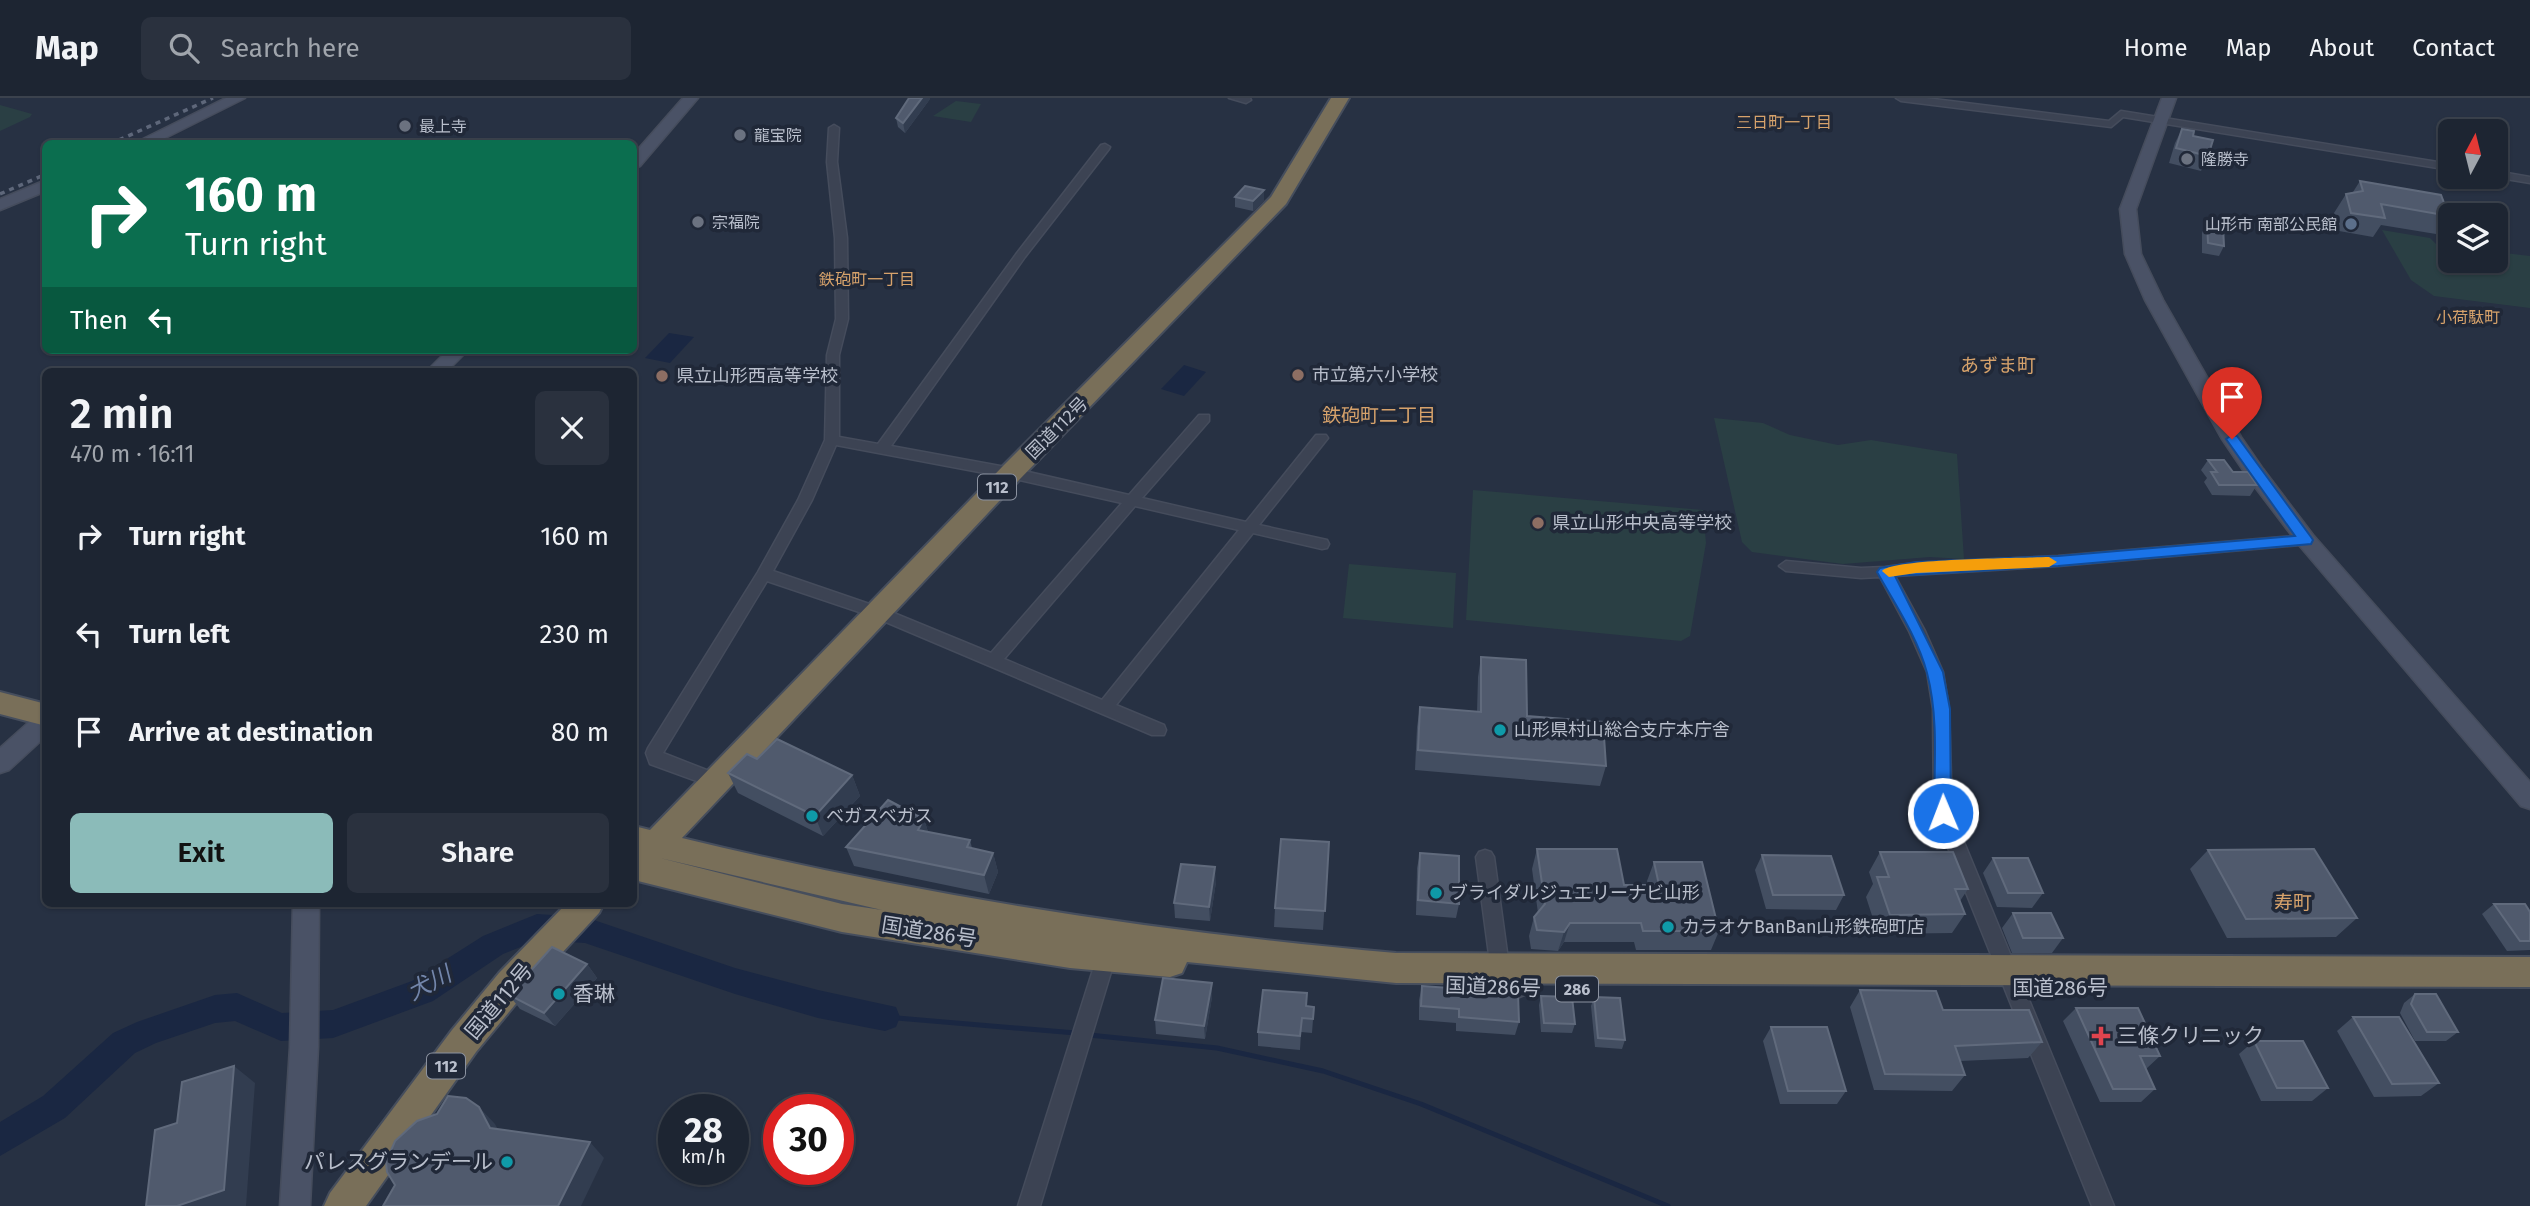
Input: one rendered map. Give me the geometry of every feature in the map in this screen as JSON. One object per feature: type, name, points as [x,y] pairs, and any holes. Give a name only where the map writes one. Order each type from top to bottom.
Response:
[{"type":"highway","name":"国道112号","points":[[639,853],[716,781],[1010,473],[1279,200],[1340,98]]},
{"type":"highway","points":[[0,689],[42,700]]},
{"type":"highway","points":[[0,703],[42,714]]},
{"type":"highway","name":"国道286号","points":[[639,853],[842,918],[949,936],[1116,948],[1430,986],[1508,980],[2010,980],[2530,972]]},
{"type":"highway","name":"国道112号","points":[[343,1206],[464,1041],[511,984],[584,907]]},
{"type":"highway","name":"国道286号","points":[[2010,980],[2530,988]]},
{"type":"street","points":[[149,140],[238,98]]},
{"type":"street","points":[[637,160],[691,98]]},
{"type":"street","points":[[1234,98],[1246,100]]},
{"type":"street","points":[[1901,98],[2111,124],[2120,114],[2438,165]]},
{"type":"street","points":[[2169,98],[2128,209],[2133,254],[2154,300],[2232,439],[2306,540],[2530,799]]},
{"type":"street","points":[[716,781],[656,759],[654,753],[764,574],[805,500],[832,440],[833,355],[842,319],[841,238],[832,162],[834,128]]},
{"type":"street","points":[[882,449],[1021,255],[1105,146]]},
{"type":"street","points":[[2508,176],[2530,180]]},
{"type":"street","points":[[0,205],[42,188]]},
{"type":"street","points":[[439,368],[455,354]]},
{"type":"street","points":[[994,660],[1204,418]]},
{"type":"street","points":[[1105,707],[1321,438]]},
{"type":"street","points":[[832,440],[1010,473],[1322,544]]},
{"type":"street","points":[[1786,566],[1861,573],[1885,572],[2058,561],[2306,540]]},
{"type":"street","points":[[1885,572],[1917,631],[1935,672],[1941,709],[1943,813],[2103,1206]]},
{"type":"street","points":[[764,574],[879,613],[1158,730]]},
{"type":"street","points":[[0,763],[42,725]]},
{"type":"street","points":[[1485,858],[1508,980]]},
{"type":"street","points":[[295,1206],[306,1006],[306,907]]},
{"type":"street","points":[[1029,1206],[1087,1024],[1116,948]]},
{"type":"green space","points":[[956,101],[981,104],[971,122],[933,116]]},
{"type":"green space","points":[[0,105],[32,114],[0,131]]},
{"type":"green space","points":[[2382,230],[2430,238],[2438,244],[2438,273],[2508,273],[2508,253],[2530,256],[2530,308],[2434,296],[2411,280]]},
{"type":"green space","points":[[1714,418],[1763,423],[1790,435],[1838,445],[1871,440],[1957,454],[1964,559],[1930,557],[1843,564],[1752,552],[1742,542]]},
{"type":"green space","points":[[1473,490],[1703,510],[1706,543],[1690,636],[1681,641],[1466,620]]},
{"type":"green space","points":[[1349,564],[1456,573],[1453,628],[1343,618]]},
{"type":"water","points":[[669,333],[694,337],[670,363],[645,358]]},
{"type":"water","points":[[1184,365],[1206,372],[1184,396],[1161,389]]},
{"type":"building","points":[[909,98],[922,98],[903,123],[896,118]]},
{"type":"building","points":[[2182,129],[2194,131],[2193,136],[2213,140],[2208,156],[2176,148]]},
{"type":"building","points":[[2360,181],[2441,195],[2444,203],[2438,203],[2438,214],[2381,204],[2385,218],[2351,213],[2346,194],[2363,191]]},
{"type":"building","points":[[1245,186],[1264,190],[1253,201],[1235,197]]},
{"type":"building","points":[[2207,222],[2223,226],[2224,246],[2208,243]]},
{"type":"building","points":[[2208,460],[2224,460],[2233,472],[2248,472],[2257,485],[2219,485],[2211,472],[2217,472]]},
{"type":"building","name":"山形県村山総合支庁本庁舎","points":[[1481,657],[1526,660],[1527,716],[1603,722],[1606,766],[1418,750],[1420,707],[1481,712]]},
{"type":"building","points":[[777,739],[852,775],[815,816],[728,773],[747,754],[757,759]]},
{"type":"building","points":[[888,800],[924,819],[918,830],[970,840],[967,847],[993,853],[984,875],[846,847]]},
{"type":"building","points":[[1281,839],[1329,842],[1325,911],[1275,908]]},
{"type":"building","points":[[1537,849],[1617,849],[1624,885],[1659,885],[1654,862],[1702,862],[1719,931],[1643,931],[1641,923],[1570,923],[1564,932],[1537,930],[1534,917],[1545,904]]},
{"type":"building","points":[[2314,849],[2357,918],[2246,919],[2208,850]]},
{"type":"building","points":[[1880,852],[1953,852],[1968,889],[1955,889],[1965,914],[1890,915],[1877,877],[1889,877]]},
{"type":"building","name":"ブライダルジュエリーナビ山形","points":[[1420,853],[1459,856],[1459,904],[1418,900]]},
{"type":"building","points":[[1762,855],[1831,856],[1844,895],[1773,895]]},
{"type":"building","points":[[1993,858],[2028,858],[2043,893],[2008,893]]},
{"type":"building","points":[[1181,864],[1215,867],[1209,907],[1174,903]]},
{"type":"building","points":[[2494,904],[2525,904],[2530,912],[2530,941],[2520,941]]},
{"type":"building","points":[[2013,913],[2051,913],[2063,938],[2023,938]]},
{"type":"building","points":[[552,947],[587,964],[544,1013],[509,995]]},
{"type":"building","points":[[1163,978],[1212,983],[1204,1026],[1155,1020]]},
{"type":"building","points":[[1422,986],[1518,993],[1519,1022],[1459,1017],[1459,1009],[1421,1006]]},
{"type":"building","points":[[1263,990],[1307,993],[1306,1006],[1314,1007],[1313,1019],[1302,1018],[1300,1036],[1258,1032]]},
{"type":"building","points":[[1860,990],[1936,991],[1943,1010],[2029,1010],[2042,1042],[1955,1046],[1965,1075],[1885,1074]]},
{"type":"building","points":[[2415,994],[2436,994],[2458,1032],[2427,1032],[2411,1004]]},
{"type":"building","points":[[1541,996],[1572,997],[1575,1024],[1544,1023]]},
{"type":"building","points":[[1594,997],[1620,998],[1625,1040],[1598,1038]]},
{"type":"building","points":[[2076,1008],[2138,1008],[2160,1056],[2140,1056],[2155,1089],[2113,1089]]},
{"type":"building","points":[[2353,1017],[2399,1017],[2439,1083],[2392,1084]]},
{"type":"building","points":[[1771,1027],[1827,1027],[1846,1091],[1788,1091]]},
{"type":"building","points":[[2254,1041],[2303,1041],[2328,1088],[2277,1088]]},
{"type":"building","points":[[234,1066],[224,1190],[177,1206],[146,1206],[155,1130],[177,1123],[182,1082]]},
{"type":"building","name":"パレスグランデール","points":[[448,1096],[466,1098],[479,1107],[490,1128],[590,1142],[558,1206],[383,1206],[395,1185],[387,1172],[386,1162],[395,1141],[417,1121],[437,1114]]},
{"type":"waterway","name":"犬川","points":[[0,1140],[54,1107],[124,1043],[148,1032],[215,1009],[237,1007],[281,1027],[333,1024],[422,991],[493,945],[537,927],[585,930],[735,981],[818,1004],[885,1017]]},
{"type":"waterway","points":[[885,1017],[1076,1033]]},
{"type":"waterway","points":[[1089,1035],[1217,1048],[1323,1071],[1421,1104],[1668,1206]]},
{"type":"railway","points":[[119,140],[213,98]]},
{"type":"railway","points":[[0,194],[42,176]]},
{"type":"slow traffic","points":[[1889,571],[2049,562]]},
{"type":"place","name":"最上寺","points":[[405,126]]},
{"type":"place","name":"龍宝院","points":[[740,135]]},
{"type":"place","name":"隆勝寺","points":[[2187,159]]},
{"type":"place","name":"宗福院","points":[[698,222]]},
{"type":"place","name":"山形市 南部公民館","points":[[2351,224]]},
{"type":"place","name":"市立第六小学校","points":[[1298,375]]},
{"type":"place","name":"県立山形西高等学校","points":[[662,376]]},
{"type":"place","name":"県立山形中央高等学校","points":[[1538,523]]},
{"type":"place","name":"山形県村山総合支庁本庁舎","points":[[1500,730]]},
{"type":"place","name":"ベガスベガス","points":[[812,816]]},
{"type":"place","name":"ブライダルジュエリーナビ山形","points":[[1436,893]]},
{"type":"place","name":"カラオケBanBan山形鉄砲町店","points":[[1668,927]]},
{"type":"place","name":"香琳","points":[[559,994]]},
{"type":"place","name":"三條クリニック","points":[[2101,1036]]},
{"type":"place","name":"パレスグランデール","points":[[507,1162]]},
{"type":"district","name":"三日町一丁目","points":[[1784,122]]},
{"type":"district","name":"鉄砲町一丁目","points":[[867,279]]},
{"type":"district","name":"小荷駄町","points":[[2468,317]]},
{"type":"district","name":"あずま町","points":[[1998,365]]},
{"type":"district","name":"鉄砲町二丁目","points":[[1379,415]]},
{"type":"district","name":"寿町","points":[[2293,902]]},
{"type":"route","points":[[1943,813],[1941,709],[1935,672],[1917,631],[1885,572],[2058,561],[2306,540],[2232,439]]}]
